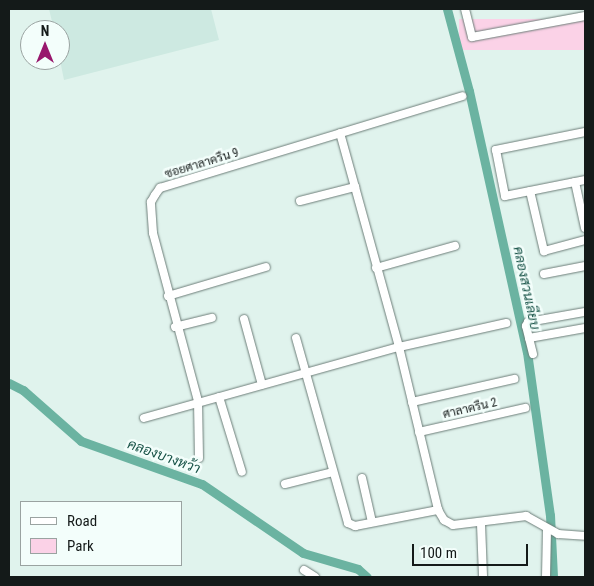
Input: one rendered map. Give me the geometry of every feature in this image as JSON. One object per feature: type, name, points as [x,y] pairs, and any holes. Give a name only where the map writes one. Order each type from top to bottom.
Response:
[{"type":"street","points":[[465,9],[472,37],[585,16]]},
{"type":"street","name":"ซอยศาลาครืน 9","points":[[199,458],[198,401],[175,327],[152,234],[151,202],[160,188],[462,96]]},
{"type":"street","points":[[585,132],[496,150],[505,196],[585,180]]},
{"type":"street","points":[[340,133],[399,347],[438,510],[453,525],[481,524],[526,516],[558,534],[585,536]]},
{"type":"street","points":[[575,182],[585,228]]},
{"type":"street","points":[[300,202],[355,187]]},
{"type":"street","points":[[530,191],[544,251],[585,240]]},
{"type":"street","points":[[376,268],[455,246]]},
{"type":"street","points":[[544,274],[585,266]]},
{"type":"street","points":[[168,296],[266,267]]},
{"type":"street","points":[[533,354],[526,326],[528,322],[585,312]]},
{"type":"street","points":[[175,327],[212,318]]},
{"type":"street","points":[[244,319],[262,385]]},
{"type":"street","points":[[144,418],[198,401],[219,397],[399,347],[506,323]]},
{"type":"street","points":[[529,338],[585,328]]},
{"type":"street","points":[[296,338],[304,373],[348,523],[355,526],[438,510]]},
{"type":"street","points":[[412,402],[514,379]]},
{"type":"street","points":[[219,397],[242,472]]},
{"type":"street","name":"ศาลาครืน 2","points":[[420,432],[525,408]]},
{"type":"street","points":[[286,484],[333,472]]},
{"type":"street","points":[[362,478],[372,522]]},
{"type":"street","points":[[481,524],[483,577]]},
{"type":"street","points":[[546,577],[548,529]]},
{"type":"street","points":[[304,570],[315,577]]},
{"type":"shaded area","points":[[49,9],[211,9],[219,40],[64,80],[62,70],[70,70],[70,20],[52,20]]},
{"type":"green space","points":[[459,19],[585,19],[585,50],[459,50]]},
{"type":"waterway","name":"คลองสวนเลียบ","points":[[447,9],[469,91],[527,352],[550,515],[553,577]]},
{"type":"waterway","name":"คลองบางหว้า","points":[[9,383],[23,390],[81,441],[202,484],[303,553],[358,569],[367,577]]}]
